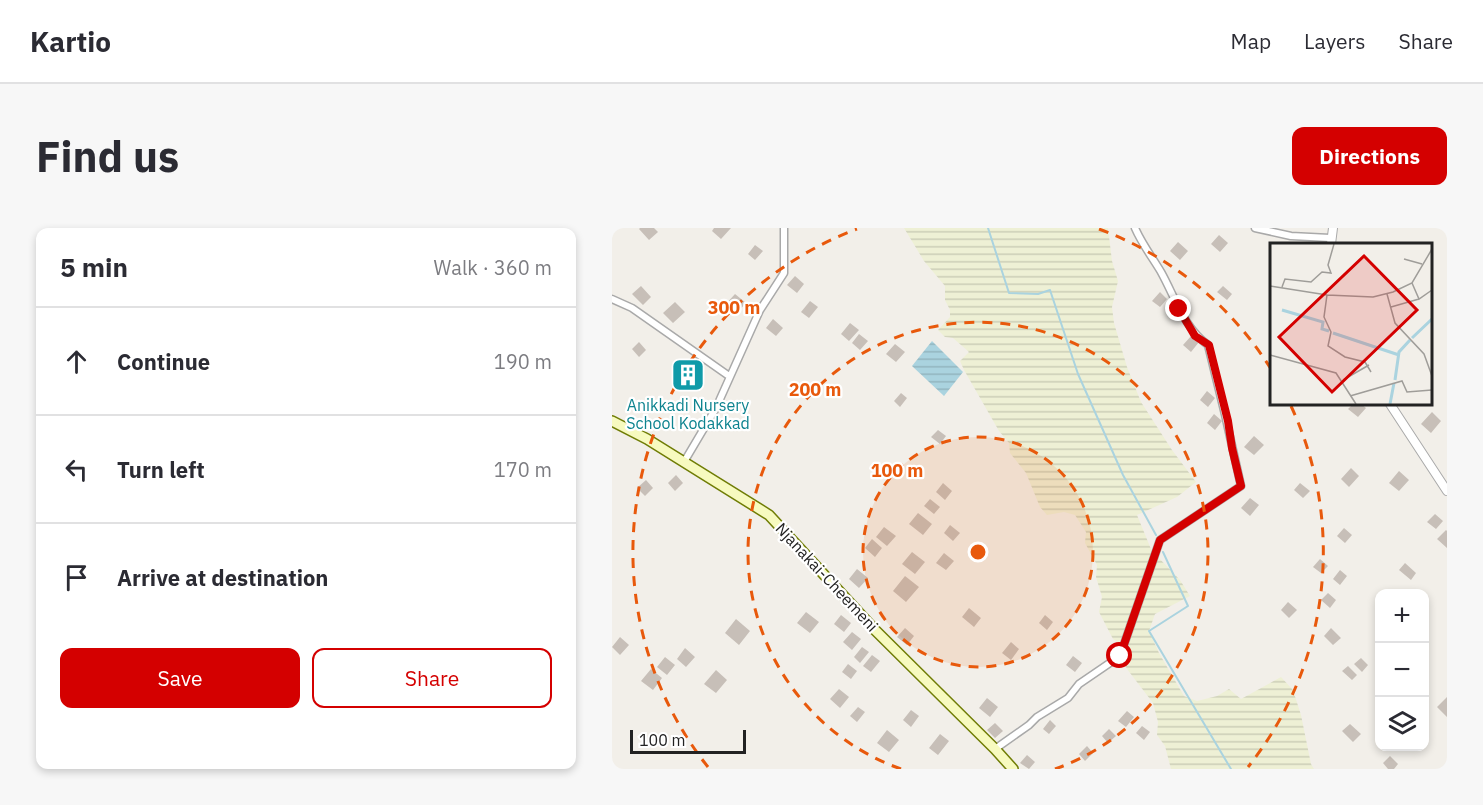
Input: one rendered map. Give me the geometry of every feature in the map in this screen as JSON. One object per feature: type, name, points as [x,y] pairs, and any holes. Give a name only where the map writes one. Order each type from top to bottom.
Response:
[{"type":"main road","name":"Njanakai-Cheemeni","points":[[612,421],[647,439],[769,515],[874,628],[1013,769]]},
{"type":"street","points":[[684,462],[707,423],[760,310],[784,273],[784,228]]},
{"type":"street","points":[[995,749],[1037,717],[1068,698],[1079,684],[1120,656],[1160,540],[1241,486],[1209,345],[1195,336],[1135,228]]},
{"type":"street","points":[[1255,228],[1330,241],[1333,228]]},
{"type":"street","points":[[612,299],[632,308],[729,376]]},
{"type":"street","points":[[1391,405],[1447,491]]},
{"type":"green space","points":[[904,228],[1108,228],[1112,261],[1118,281],[1112,307],[1114,323],[1127,367],[1141,402],[1196,482],[1177,497],[1137,515],[1153,554],[1121,644],[1113,639],[1099,612],[1102,597],[1096,577],[1097,565],[1085,543],[1086,532],[1075,515],[1064,512],[1047,515],[1040,507],[1026,473],[1010,453],[1009,443],[999,431],[964,370],[960,361],[969,352],[953,338],[945,337],[938,330],[950,317],[950,310],[945,300],[945,286],[924,261]]},
{"type":"green space","points":[[1157,556],[1180,580],[1190,596],[1155,614],[1149,631],[1184,696],[1197,701],[1217,696],[1229,689],[1241,699],[1281,677],[1293,690],[1314,769],[1171,769],[1165,746],[1157,735],[1158,722],[1153,703],[1122,659]]},
{"type":"water","points":[[932,341],[963,372],[944,396],[912,366]]},
{"type":"building","points":[[640,228],[654,228],[658,232],[649,240]]},
{"type":"building","points":[[714,228],[731,228],[721,239],[712,231]]},
{"type":"building","points":[[1219,235],[1228,243],[1220,252],[1211,244]]},
{"type":"building","points":[[1178,242],[1188,251],[1180,260],[1170,251]]},
{"type":"building","points":[[755,245],[763,251],[755,260],[748,254]]},
{"type":"building","points":[[795,276],[804,284],[797,293],[787,285]]},
{"type":"building","points":[[641,286],[651,297],[643,305],[632,294]]},
{"type":"building","points":[[1223,286],[1232,294],[1227,300],[1217,292]]},
{"type":"building","points":[[1160,292],[1167,299],[1160,307],[1152,301]]},
{"type":"building","points":[[735,294],[746,303],[736,314],[725,305]]},
{"type":"building","points":[[810,301],[818,307],[809,318],[801,312]]},
{"type":"building","points":[[675,302],[685,312],[673,323],[663,313]]},
{"type":"building","points":[[773,319],[783,328],[776,336],[766,328]]},
{"type":"building","points":[[850,323],[859,330],[849,341],[841,334]]},
{"type":"building","points":[[859,334],[868,341],[860,350],[852,343]]},
{"type":"building","points":[[1192,335],[1199,342],[1191,352],[1183,345]]},
{"type":"building","points":[[639,342],[646,350],[639,357],[632,349]]},
{"type":"building","points":[[895,344],[905,352],[896,362],[886,354]]},
{"type":"building","name":"Anikkadi Nursery School Kodakkad","points":[[689,367],[696,373],[686,382],[680,376]]},
{"type":"building","points":[[1207,391],[1215,398],[1208,407],[1200,400]]},
{"type":"building","points":[[901,393],[907,398],[900,407],[894,401]]},
{"type":"building","points":[[1352,405],[1362,405],[1366,408],[1358,417],[1348,409]]},
{"type":"building","points":[[1432,412],[1441,421],[1431,433],[1421,424]]},
{"type":"building","points":[[1214,414],[1222,421],[1215,430],[1207,423]]},
{"type":"building","points":[[938,430],[946,436],[940,444],[931,437]]},
{"type":"building","points":[[1254,436],[1264,445],[1254,455],[1244,447]]},
{"type":"building","points":[[1351,468],[1359,476],[1349,487],[1341,479]]},
{"type":"building","points":[[1399,471],[1409,480],[1399,491],[1389,483]]},
{"type":"building","points":[[676,475],[683,483],[675,491],[668,483]]},
{"type":"building","points":[[646,480],[653,488],[645,496],[637,488]]},
{"type":"building","points":[[943,483],[952,491],[945,500],[936,492]]},
{"type":"building","points":[[1300,483],[1310,491],[1303,498],[1294,490]]},
{"type":"building","points":[[1250,498],[1259,505],[1250,516],[1241,508]]},
{"type":"building","points":[[930,499],[940,507],[934,514],[924,506]]},
{"type":"building","points":[[918,513],[932,524],[923,535],[909,524]]},
{"type":"building","points":[[1435,514],[1443,521],[1436,529],[1427,522]]},
{"type":"building","points":[[950,525],[960,533],[953,541],[944,533]]},
{"type":"building","points":[[884,527],[896,536],[887,546],[876,537]]},
{"type":"building","points":[[1344,528],[1352,535],[1345,543],[1337,536]]},
{"type":"building","points":[[1447,531],[1447,548],[1437,539]]},
{"type":"building","points":[[872,539],[882,548],[875,557],[865,548]]},
{"type":"building","points":[[912,552],[925,562],[915,574],[902,564]]},
{"type":"building","points":[[944,553],[954,561],[946,570],[936,563]]},
{"type":"building","points":[[1320,559],[1328,566],[1321,573],[1313,567]]},
{"type":"building","points":[[1405,563],[1416,573],[1411,580],[1399,570]]},
{"type":"building","points":[[857,569],[868,578],[859,588],[849,579]]},
{"type":"building","points":[[1340,570],[1347,576],[1340,585],[1333,579]]},
{"type":"building","points":[[905,576],[919,587],[906,602],[893,591]]},
{"type":"building","points":[[1328,593],[1336,600],[1330,608],[1321,600]]},
{"type":"building","points":[[1288,602],[1297,610],[1289,618],[1281,610]]},
{"type":"building","points":[[969,608],[981,618],[974,627],[962,617]]},
{"type":"building","points":[[806,612],[819,622],[810,633],[797,623]]},
{"type":"building","points":[[841,615],[851,623],[844,632],[834,624]]},
{"type":"building","points":[[1045,615],[1053,622],[1047,630],[1039,623]]},
{"type":"building","points":[[736,619],[750,631],[739,645],[725,633]]},
{"type":"building","points":[[905,628],[914,636],[907,645],[897,637]]},
{"type":"building","points":[[1331,628],[1341,638],[1333,645],[1324,636]]},
{"type":"building","points":[[852,632],[861,639],[852,650],[843,642]]},
{"type":"building","points":[[620,637],[629,645],[620,655],[612,647]]},
{"type":"building","points":[[1011,642],[1019,649],[1011,660],[1002,653]]},
{"type":"building","points":[[862,647],[869,652],[860,663],[854,657]]},
{"type":"building","points":[[685,648],[695,657],[686,667],[677,659]]},
{"type":"building","points":[[872,655],[880,661],[871,672],[863,666]]},
{"type":"building","points":[[1073,656],[1082,663],[1075,672],[1066,665]]},
{"type":"building","points":[[665,657],[675,665],[667,675],[657,667]]},
{"type":"building","points":[[1361,658],[1368,665],[1362,672],[1354,664]]},
{"type":"building","points":[[848,664],[857,671],[851,679],[842,672]]},
{"type":"building","points":[[1348,666],[1357,675],[1352,680],[1342,671]]},
{"type":"building","points":[[651,669],[662,678],[653,690],[641,681]]},
{"type":"building","points":[[716,670],[727,680],[716,693],[704,684]]},
{"type":"building","points":[[839,689],[849,697],[840,708],[830,699]]},
{"type":"building","points":[[1447,697],[1447,717],[1437,707]]},
{"type":"building","points":[[987,698],[998,707],[990,717],[979,708]]},
{"type":"building","points":[[858,707],[865,712],[857,722],[850,716]]},
{"type":"building","points":[[911,710],[919,716],[911,727],[903,720]]},
{"type":"building","points":[[1127,711],[1134,717],[1126,727],[1118,721]]},
{"type":"building","points":[[1050,720],[1056,726],[1049,734],[1043,729]]},
{"type":"building","points":[[995,723],[1003,731],[995,738],[987,730]]},
{"type":"building","points":[[1350,724],[1361,734],[1353,742],[1342,731]]},
{"type":"building","points":[[1142,726],[1150,732],[1144,740],[1136,733]]},
{"type":"building","points":[[1109,729],[1116,736],[1108,743],[1102,736]]},
{"type":"building","points":[[887,730],[899,740],[889,752],[877,743]]},
{"type":"building","points":[[940,734],[949,741],[938,755],[929,748]]},
{"type":"building","points":[[1087,746],[1093,753],[1085,761],[1079,754]]},
{"type":"building","points":[[1027,755],[1035,762],[1029,769],[1020,763]]},
{"type":"building","points":[[1390,756],[1398,764],[1394,769],[1388,769],[1383,763]]},
{"type":"waterway","points":[[988,228],[1009,293],[1038,294],[1050,290],[1078,374],[1123,475],[1156,535]]},
{"type":"waterway","points":[[1163,552],[1188,606],[1149,631],[1231,769]]},
{"type":"place","name":"Anikkadi Nursery School Kodakkad","points":[[688,375]]},
{"type":"route","points":[[1120,656],[1160,540],[1241,486],[1209,345],[1195,336],[1179,309]]}]
